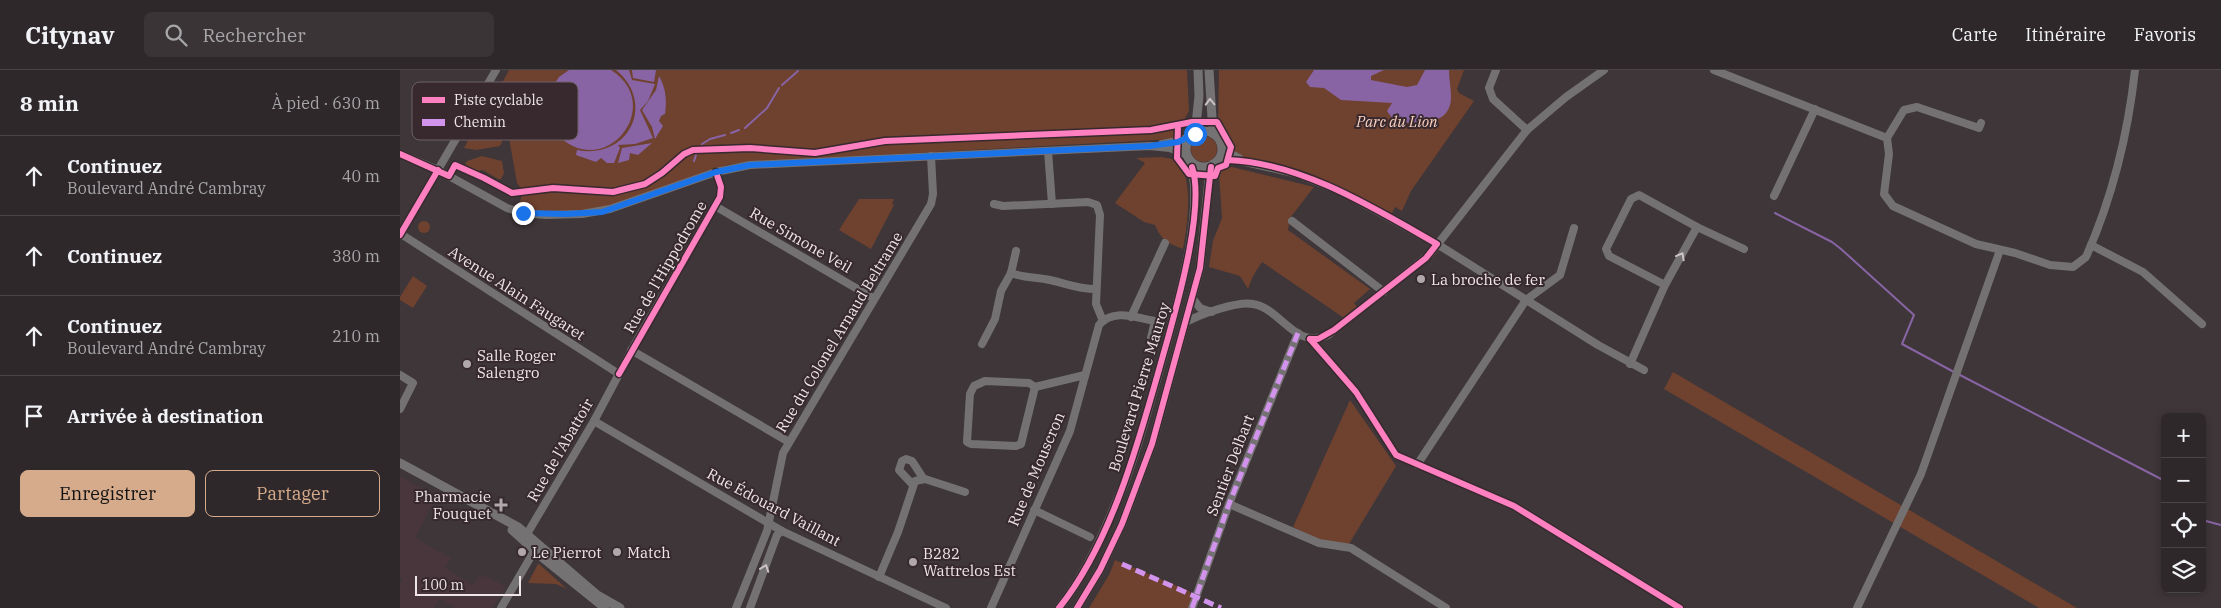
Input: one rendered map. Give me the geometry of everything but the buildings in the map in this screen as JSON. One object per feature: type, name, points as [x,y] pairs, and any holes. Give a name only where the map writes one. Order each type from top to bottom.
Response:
[{"type":"main road","points":[[1194,134],[1203,131],[1213,134],[1220,142],[1221,152],[1215,163],[1201,167],[1188,158],[1186,146],[1194,134],[1199,96],[1198,70]]},
{"type":"main road","points":[[1209,70],[1213,134]]},
{"type":"main road","name":"Boulevard Pierre Mauroy","points":[[1059,608],[1077,581],[1101,536],[1124,482],[1139,440],[1181,292],[1188,257],[1194,189],[1193,170],[1188,158]]},
{"type":"main road","name":"Boulevard Pierre Mauroy","points":[[1077,608],[1104,562],[1134,495],[1154,438],[1193,299],[1204,243],[1210,170],[1215,163]]},
{"type":"main road","points":[[400,463],[480,506],[525,537],[605,608]]},
{"type":"main road","points":[[537,548],[597,595],[620,608]]},
{"type":"street","points":[[489,82],[496,70]]},
{"type":"street","points":[[1496,70],[1489,88],[1493,99],[1527,130]]},
{"type":"street","points":[[1310,339],[1328,335],[1430,254],[1527,130],[1604,70]]},
{"type":"street","points":[[1714,70],[1887,138]]},
{"type":"street","points":[[1981,123],[1979,128],[1917,106],[1904,110],[1887,138],[1888,162],[1884,194],[1893,206],[1960,238],[2050,264],[2073,267],[2086,257],[2120,158],[2135,70]]},
{"type":"street","points":[[1774,196],[1814,109]]},
{"type":"street","points":[[400,154],[438,170],[506,208],[523,213],[546,215],[582,214],[610,209],[716,172],[740,166],[1150,146],[1178,142],[1194,134]]},
{"type":"street","points":[[401,232],[455,140]]},
{"type":"street","points":[[1220,142],[1230,153],[1253,163]]},
{"type":"street","points":[[1150,146],[1170,148],[1188,158]]},
{"type":"street","points":[[1048,150],[1052,204]]},
{"type":"street","name":"Rue du Colonel Arnaud Beltrame","points":[[736,608],[769,523],[782,456],[873,298],[931,204],[933,191],[931,156]]},
{"type":"street","points":[[1215,163],[1231,160],[1253,163],[1313,178],[1437,244],[1630,364],[1644,370]]},
{"type":"street","name":"Rue de l'Hippodrome","points":[[619,374],[715,206],[722,191],[716,172]]},
{"type":"street","points":[[1665,285],[1609,256],[1606,249],[1631,199],[1639,194],[1697,227],[1744,249]]},
{"type":"street","points":[[994,204],[1003,206],[1090,202],[1098,208],[1097,310],[1103,321],[1116,315],[1155,321],[1151,338]]},
{"type":"street","name":"Rue Simone Veil","points":[[715,206],[873,298]]},
{"type":"street","points":[[1292,221],[1384,292]]},
{"type":"street","points":[[1630,364],[1665,285],[1697,227]]},
{"type":"street","points":[[1417,465],[1526,300],[1560,275],[1574,228]]},
{"type":"street","name":"Avenue Alain Faugaret","points":[[401,232],[619,374]]},
{"type":"street","points":[[1131,317],[1165,243]]},
{"type":"street","points":[[2091,245],[2143,272],[2202,324]]},
{"type":"street","points":[[1857,608],[1921,474],[2000,250]]},
{"type":"street","points":[[982,344],[995,319],[1001,291],[1011,273],[1016,251]]},
{"type":"street","points":[[1011,273],[1049,280],[1075,288],[1096,289]]},
{"type":"street","points":[[1193,299],[1200,308],[1212,312]]},
{"type":"street","points":[[1186,322],[1238,305],[1253,304],[1264,309],[1298,334],[1310,339],[1356,392],[1393,452],[1417,465],[1514,506],[1680,608]]},
{"type":"street","name":"Rue de Mouscron","points":[[991,608],[1070,431],[1096,331],[1103,321]]},
{"type":"street","name":"Sentier Delbart","points":[[1192,608],[1229,504],[1298,334]]},
{"type":"street","points":[[631,350],[789,442]]},
{"type":"street","name":"Rue de l'Abattoir","points":[[525,537],[594,421],[619,374]]},
{"type":"street","points":[[400,375],[413,384],[400,409]]},
{"type":"street","points":[[1035,387],[1021,444],[1016,446],[971,444],[967,442],[970,394],[977,384],[985,381],[1012,382],[1029,383],[1035,387],[1085,376]]},
{"type":"street","name":"Rue Édouard Vaillant","points":[[594,421],[782,531],[946,608]]},
{"type":"street","points":[[913,485],[899,470],[902,461],[906,459],[912,461],[923,478]]},
{"type":"street","points":[[879,577],[898,532],[913,485],[917,480],[923,478],[965,492]]},
{"type":"street","points":[[1229,504],[1319,543],[1351,548],[1446,608]]},
{"type":"street","points":[[1034,510],[1090,537]]},
{"type":"street","points":[[750,608],[777,535],[782,531]]},
{"type":"street","points":[[501,608],[537,548]]},
{"type":"street","points":[[748,580],[758,585]]},
{"type":"shaded area","points":[[569,70],[611,70],[626,84],[633,101],[631,117],[624,132],[612,143],[596,149],[579,148],[565,140],[578,140],[578,82],[556,82],[559,77]]},
{"type":"shaded area","points":[[616,70],[629,70],[632,80],[655,84],[648,101],[640,110],[653,138],[635,144],[618,145],[620,148],[614,163],[607,163],[601,158],[596,162],[576,155],[577,150],[595,151],[610,146],[623,138],[631,126],[635,113],[634,98],[628,84]]},
{"type":"shaded area","points":[[632,70],[656,70],[654,82],[633,78]]},
{"type":"shaded area","points":[[1314,70],[1384,70],[1371,76],[1371,80],[1407,87],[1417,85],[1425,70],[1449,70],[1451,97],[1449,107],[1445,114],[1430,122],[1395,122],[1387,111],[1392,103],[1341,100],[1324,88],[1310,87],[1306,82]]},
{"type":"shaded area","points":[[659,76],[665,90],[666,109],[665,114],[661,116],[659,121],[663,126],[655,139],[652,127],[642,110],[656,90]]},
{"type":"shaded area","points":[[652,143],[638,155],[630,153],[629,160],[618,163],[622,148]]},
{"type":"shaded area","points":[[400,476],[434,495],[438,494],[415,538],[451,558],[445,568],[474,585],[479,576],[483,578],[485,575],[506,587],[492,608],[456,608],[440,599],[434,608],[400,608],[400,584],[403,579],[400,577]]},
{"type":"green space","points":[[509,70],[1187,70],[1189,111],[1183,122],[1175,124],[1175,139],[748,162],[727,165],[604,208],[557,213],[518,208],[523,191],[517,183],[509,140],[578,140],[578,82],[503,82]]},
{"type":"green space","name":"Parc du Lion","points":[[1219,70],[1464,70],[1457,89],[1459,93],[1474,101],[1411,191],[1402,211],[1395,207],[1392,213],[1305,172],[1235,154],[1227,146],[1218,128]]},
{"type":"green space","points":[[1204,136],[1213,140],[1217,149],[1213,158],[1204,162],[1195,158],[1191,149],[1195,140]]},
{"type":"green space","points":[[468,140],[502,140],[500,146],[476,150],[464,148]]},
{"type":"green space","points":[[482,156],[502,161],[504,173],[501,179],[483,170],[476,171],[465,164],[467,161]]},
{"type":"green space","points":[[1161,157],[1176,161],[1182,168],[1186,178],[1188,216],[1183,249],[1166,240],[1155,225],[1144,222],[1115,203],[1145,163],[1136,158]]},
{"type":"green space","points":[[1232,167],[1314,187],[1290,218],[1288,230],[1370,289],[1354,303],[1357,307],[1344,318],[1262,262],[1253,276],[1248,289],[1240,276],[1209,267],[1213,241],[1222,218],[1219,173],[1224,168]]},
{"type":"green space","points":[[859,199],[894,199],[892,204],[894,205],[871,249],[839,230]]},
{"type":"green space","points":[[422,221],[426,221],[430,227],[426,233],[422,233],[418,229],[418,225]]},
{"type":"green space","points":[[413,276],[427,286],[413,308],[400,300],[400,297]]},
{"type":"green space","points":[[1673,372],[2077,608],[2039,608],[1664,389]]},
{"type":"green space","points":[[1350,400],[1396,466],[1349,544],[1319,540],[1293,527]]},
{"type":"green space","points":[[1115,560],[1189,591],[1194,597],[1189,608],[1089,608],[1109,575]]},
{"type":"green space","points":[[538,564],[567,589],[556,584],[528,583]]},
{"type":"waterway","points":[[782,85],[798,71]]},
{"type":"waterway","points":[[745,128],[767,108],[779,88]]},
{"type":"waterway","points":[[731,133],[739,130]]},
{"type":"waterway","points":[[702,144],[710,139],[725,135]]},
{"type":"waterway","points":[[694,161],[696,155]]},
{"type":"waterway","points":[[1775,213],[1832,242],[1841,249],[1914,315],[1902,344],[1954,372]]},
{"type":"waterway","points":[[1958,374],[2161,479]]},
{"type":"waterway","points":[[2206,521],[2221,525]]},
{"type":"marked path","points":[[1192,608],[1229,504],[1298,333]]},
{"type":"marked path","points":[[1122,564],[1221,608]]},
{"type":"cycle path","points":[[400,154],[449,176],[455,165],[512,193],[553,188],[613,192],[645,184],[662,173],[684,154],[693,150],[750,148],[815,153],[885,141],[1151,130],[1192,122],[1217,122],[1231,147],[1226,165],[1218,168],[1215,176],[1189,174],[1177,158],[1178,126]]},
{"type":"cycle path","points":[[1228,160],[1256,163],[1310,178],[1363,202],[1437,244],[1426,258],[1334,330],[1318,339],[1310,339]]},
{"type":"cycle path","points":[[1059,608],[1079,580],[1097,548],[1126,479],[1138,443],[1168,338],[1189,252],[1195,204],[1195,184],[1192,167]]},
{"type":"cycle path","points":[[1077,608],[1100,570],[1122,524],[1152,444],[1200,268],[1211,167]]},
{"type":"cycle path","points":[[400,235],[438,170]]},
{"type":"cycle path","points":[[619,374],[720,197],[721,187],[716,172]]},
{"type":"cycle path","points":[[1310,339],[1356,392],[1396,455],[1514,506],[1680,608]]},
{"type":"place","name":"La broche de fer","points":[[1421,279]]},
{"type":"place","name":"Salle Roger Salengro","points":[[467,364]]},
{"type":"place","name":"Pharmacie Fouquet","points":[[501,505]]},
{"type":"place","name":"Le Pierrot","points":[[522,552]]},
{"type":"place","name":"Match","points":[[617,552]]},
{"type":"place","name":"B282 Wattrelos Est","points":[[913,562]]},
{"type":"route","points":[[523,213],[582,214],[602,212],[725,169],[740,166],[1150,146],[1178,142],[1195,134]]}]
